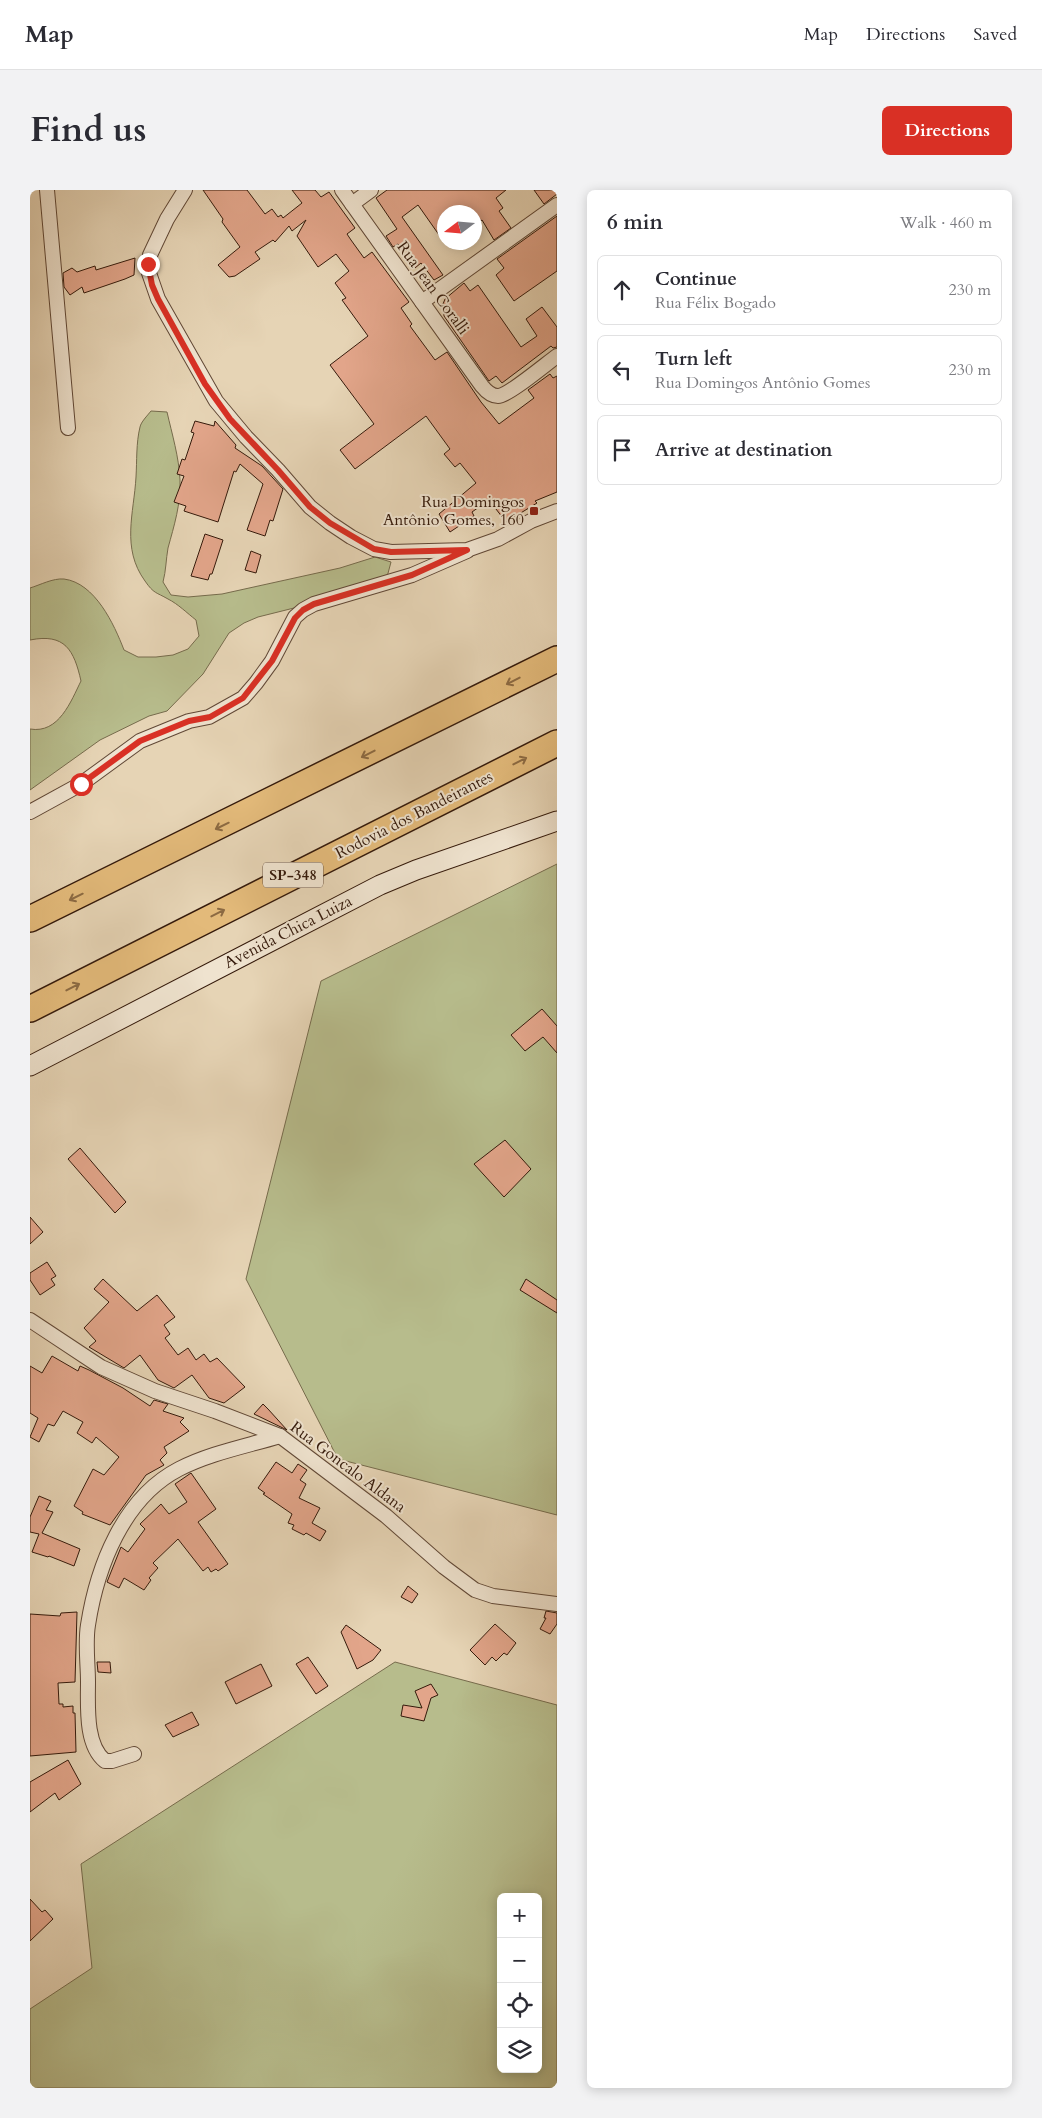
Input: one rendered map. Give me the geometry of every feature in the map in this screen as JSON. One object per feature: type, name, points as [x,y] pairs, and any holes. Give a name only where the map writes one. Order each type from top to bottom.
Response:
[{"type":"highway","points":[[30,919],[557,659]]},
{"type":"highway","name":"Rodovia dos Bandeirantes","points":[[30,1009],[557,743]]},
{"type":"main road","name":"Avenida Chica Luiza","points":[[30,1066],[380,885],[441,861],[557,821]]},
{"type":"street","points":[[47,190],[68,428]]},
{"type":"street","points":[[185,190],[167,219],[150,255],[148,264],[158,299],[205,384],[230,419],[310,507],[351,537],[374,549],[391,552],[467,550]]},
{"type":"street","name":"Rua Jean Coralli","points":[[342,190],[482,386],[493,395],[503,395],[557,356]]},
{"type":"street","points":[[352,204],[370,190]]},
{"type":"street","points":[[422,302],[557,205]]},
{"type":"street","points":[[30,812],[81,784],[140,741],[189,721],[210,717],[243,698],[272,661],[295,618],[303,610],[314,604],[412,575],[467,550],[498,539],[531,521],[557,511]]},
{"type":"street","name":"Rua Goncalo Aldana","points":[[30,1320],[101,1367],[155,1391],[215,1411],[280,1436],[386,1516],[444,1568],[475,1590],[493,1596],[557,1604]]},
{"type":"street","points":[[134,1754],[112,1761],[105,1761],[97,1755],[90,1725],[88,1627],[99,1576],[113,1540],[138,1503],[157,1485],[178,1470],[213,1455],[280,1436]]},
{"type":"green space","points":[[151,411],[167,412],[179,471],[180,489],[178,506],[168,548],[163,582],[171,595],[188,597],[222,594],[340,568],[375,557],[391,562],[387,577],[326,600],[258,617],[244,623],[229,633],[203,674],[167,711],[149,716],[100,740],[30,790],[30,729],[40,729],[56,721],[68,706],[81,681],[75,661],[66,646],[52,639],[30,640],[30,588],[64,579],[75,582],[85,588],[94,596],[109,617],[124,650],[138,657],[173,655],[188,649],[199,636],[196,620],[175,603],[151,588],[138,569],[133,556],[131,530],[138,439],[141,425]]},
{"type":"green space","points":[[557,864],[557,1515],[338,1459],[246,1279],[321,981]]},
{"type":"green space","points":[[395,1662],[557,1705],[557,2088],[30,2088],[30,2009],[92,1968],[81,1864]]},
{"type":"building","points":[[203,190],[247,190],[265,214],[272,209],[278,217],[281,215],[283,218],[302,203],[292,190],[315,190],[321,197],[329,192],[355,228],[347,234],[364,258],[372,252],[409,302],[401,308],[412,324],[410,326],[435,360],[447,352],[481,402],[499,424],[534,398],[528,390],[550,374],[553,378],[557,376],[557,492],[535,501],[537,503],[506,522],[489,500],[472,512],[474,516],[450,532],[439,514],[476,483],[460,463],[455,467],[444,454],[450,449],[426,416],[355,469],[340,450],[374,424],[330,365],[368,336],[342,300],[346,298],[335,283],[349,271],[336,254],[318,267],[297,236],[306,220],[292,231],[289,226],[275,242],[273,240],[255,252],[260,259],[235,276],[229,277],[218,265],[240,247]]},
{"type":"building","points":[[387,190],[506,190],[496,198],[503,208],[499,211],[511,228],[494,240],[482,220],[482,205],[437,205],[437,232],[418,205],[402,217],[443,275],[434,280],[421,263],[415,268],[398,244],[393,247],[386,236],[397,229],[376,198]]},
{"type":"building","points":[[534,190],[557,190],[557,194],[544,204]]},
{"type":"building","points":[[557,216],[557,271],[514,301],[496,275],[504,268],[497,259]]},
{"type":"building","points":[[135,258],[134,275],[125,279],[84,293],[82,287],[70,295],[64,287],[63,273],[72,268],[77,272],[95,266],[96,270]]},
{"type":"building","points":[[464,283],[470,291],[478,285],[521,347],[537,336],[526,319],[542,307],[557,327],[557,347],[553,348],[551,346],[502,383],[496,376],[489,381],[444,316],[443,304],[445,299]]},
{"type":"building","points":[[195,421],[214,426],[215,421],[236,445],[235,448],[262,466],[283,489],[273,521],[270,520],[265,536],[247,530],[263,484],[240,464],[236,472],[234,471],[218,522],[184,511],[186,506],[174,502],[184,476],[177,474],[182,459],[185,460],[194,433],[191,432]]},
{"type":"building","points":[[205,534],[223,540],[212,574],[210,574],[208,580],[191,576]]},
{"type":"building","points":[[251,551],[261,555],[256,573],[245,570]]},
{"type":"building","points":[[542,1009],[557,1026],[557,1053],[543,1037],[525,1051],[511,1035]]},
{"type":"building","points":[[505,1140],[531,1169],[504,1197],[474,1164]]},
{"type":"building","points":[[80,1148],[126,1202],[115,1213],[68,1159]]},
{"type":"building","points":[[30,1217],[43,1232],[30,1244]]},
{"type":"building","points":[[47,1262],[56,1276],[51,1279],[55,1285],[40,1295],[30,1280],[30,1273]]},
{"type":"building","points":[[103,1279],[137,1311],[157,1295],[175,1317],[164,1325],[170,1334],[165,1338],[178,1355],[188,1348],[196,1360],[204,1354],[210,1362],[217,1358],[245,1387],[224,1403],[209,1398],[192,1375],[174,1388],[158,1380],[140,1355],[124,1368],[89,1347],[96,1341],[84,1328],[109,1302],[94,1289]]},
{"type":"building","points":[[526,1279],[557,1300],[557,1313],[520,1290]]},
{"type":"building","points":[[52,1356],[78,1371],[80,1366],[89,1370],[123,1388],[150,1406],[154,1400],[168,1404],[163,1411],[184,1418],[180,1422],[189,1431],[164,1447],[167,1453],[160,1460],[164,1465],[146,1475],[110,1525],[82,1514],[83,1512],[74,1506],[93,1469],[104,1475],[119,1457],[96,1437],[92,1443],[77,1433],[83,1422],[63,1411],[54,1426],[48,1424],[39,1442],[30,1437],[38,1418],[30,1413],[30,1366],[42,1373]]},
{"type":"building","points":[[263,1404],[268,1409],[287,1430],[254,1414]]},
{"type":"building","points":[[276,1462],[292,1473],[298,1464],[307,1470],[300,1480],[306,1484],[299,1498],[320,1508],[312,1523],[326,1531],[320,1541],[306,1533],[304,1535],[292,1529],[294,1525],[288,1523],[292,1514],[263,1494],[265,1493],[258,1488]]},
{"type":"building","points":[[191,1473],[216,1509],[198,1522],[228,1564],[218,1571],[216,1569],[211,1572],[208,1567],[203,1571],[178,1539],[153,1563],[158,1568],[149,1578],[151,1580],[144,1590],[124,1578],[119,1588],[107,1582],[121,1547],[128,1552],[145,1529],[140,1524],[161,1504],[169,1514],[187,1502],[175,1484]]},
{"type":"building","points":[[39,1496],[51,1501],[46,1510],[53,1512],[42,1533],[80,1549],[74,1566],[49,1556],[32,1552],[39,1534],[30,1532],[30,1517]]},
{"type":"building","points":[[408,1586],[418,1594],[412,1603],[401,1597]]},
{"type":"building","points":[[546,1611],[557,1613],[557,1624],[550,1634],[540,1629],[546,1618],[544,1618]]},
{"type":"building","points":[[77,1612],[75,1682],[58,1683],[59,1704],[63,1704],[63,1707],[73,1706],[73,1713],[75,1713],[76,1752],[30,1756],[30,1614],[60,1616],[61,1613]]},
{"type":"building","points":[[495,1624],[516,1643],[507,1655],[504,1653],[496,1661],[492,1657],[485,1665],[470,1650]]},
{"type":"building","points":[[346,1625],[381,1650],[373,1660],[357,1669],[341,1632]]},
{"type":"building","points":[[308,1657],[328,1686],[316,1694],[296,1664]]},
{"type":"building","points":[[97,1662],[110,1662],[111,1673],[98,1672]]},
{"type":"building","points":[[261,1664],[272,1686],[236,1704],[225,1682]]},
{"type":"building","points":[[431,1684],[438,1695],[431,1698],[424,1721],[401,1716],[403,1705],[422,1708],[415,1691]]},
{"type":"building","points":[[192,1712],[199,1725],[173,1737],[165,1725]]},
{"type":"building","points":[[68,1760],[81,1784],[59,1800],[55,1793],[30,1812],[30,1782]]},
{"type":"building","points":[[30,1899],[42,1912],[45,1910],[53,1919],[30,1941]]},
{"type":"place","name":"Rua Domingos Antônio Gomes, 160","points":[[534,511]]},
{"type":"route","points":[[81,784],[140,741],[189,721],[210,717],[243,698],[272,661],[295,618],[303,610],[314,604],[412,575],[446,562],[467,550],[391,552],[374,549],[351,537],[310,507],[278,470],[246,438],[216,401],[158,299],[152,285],[148,264]]}]
